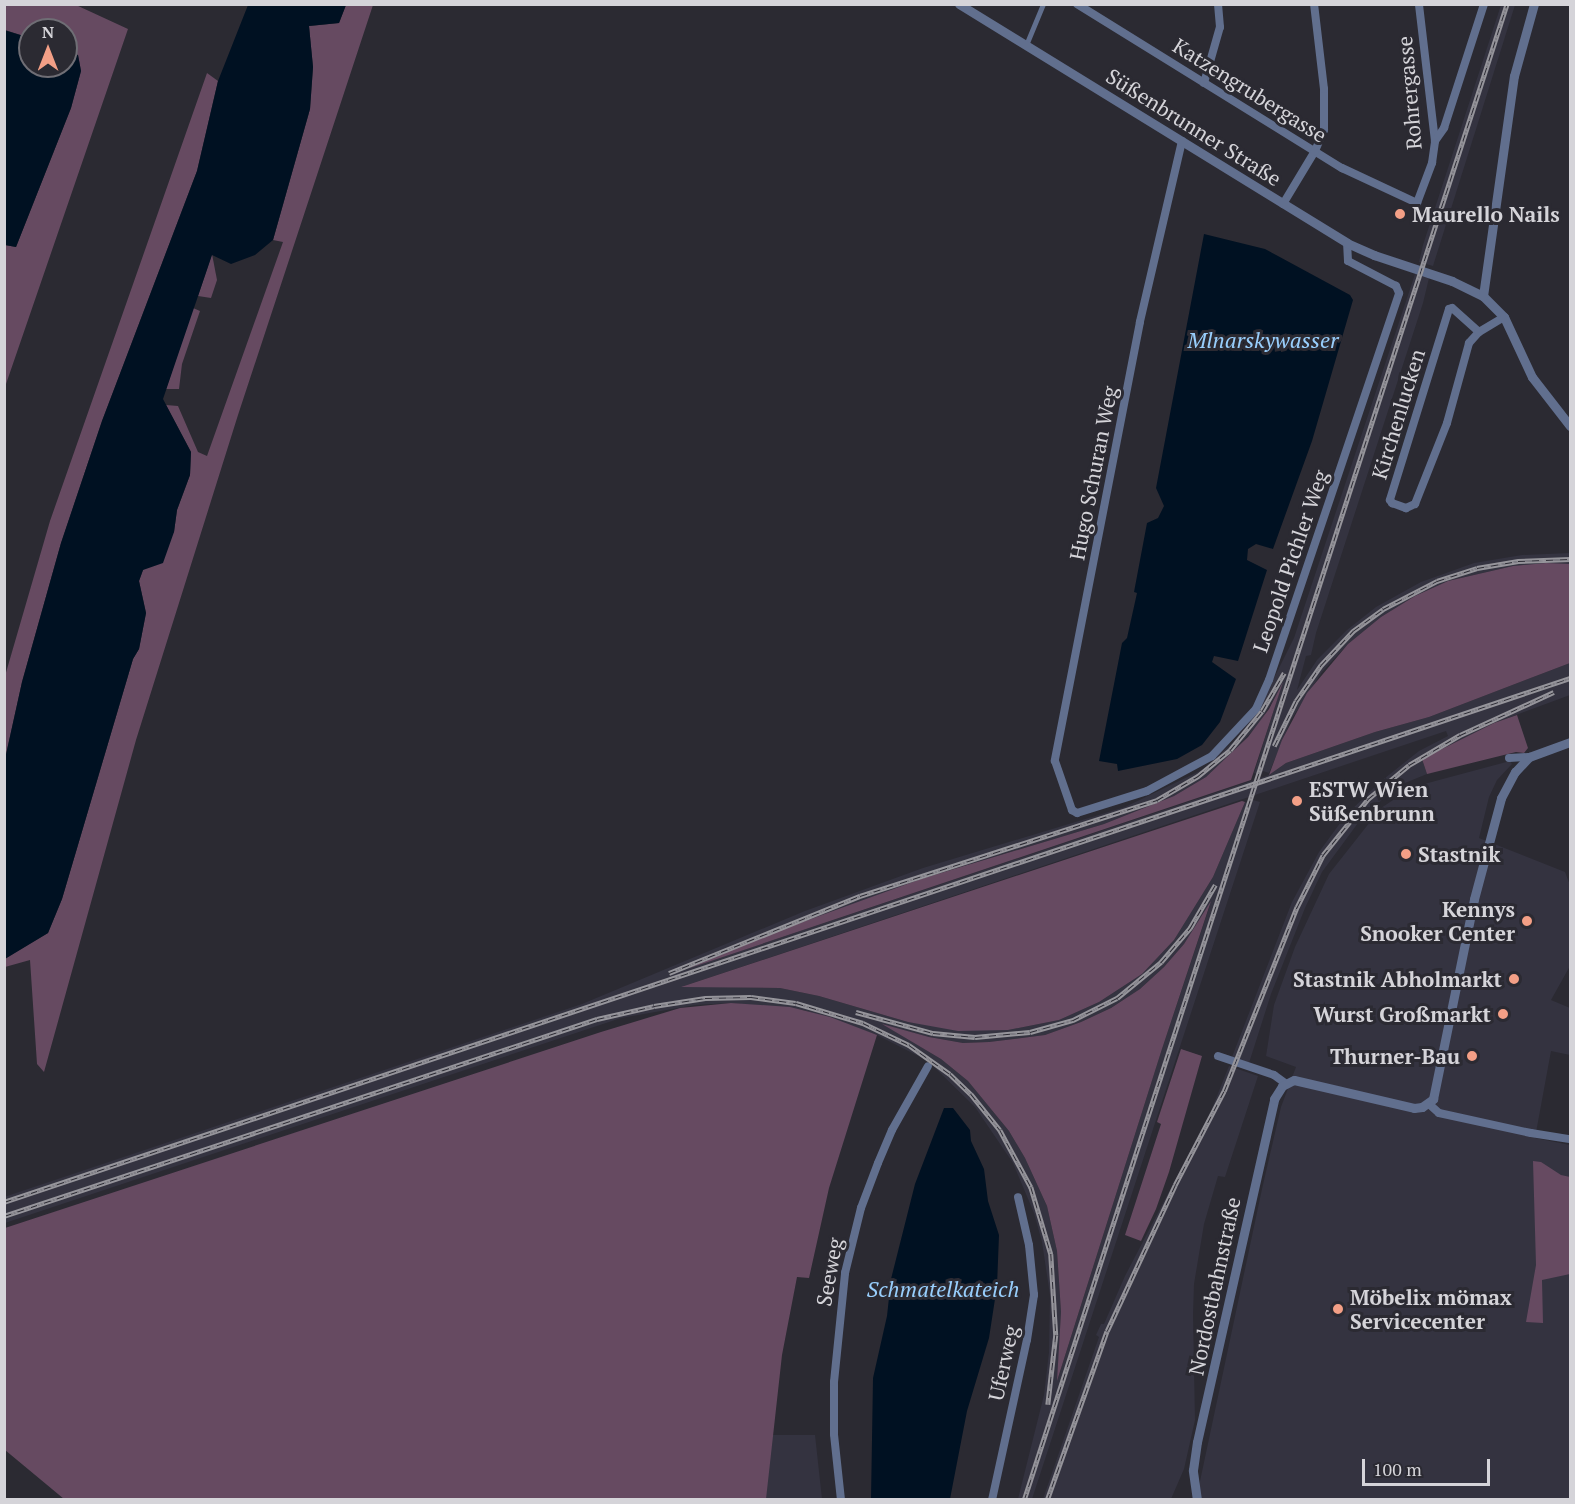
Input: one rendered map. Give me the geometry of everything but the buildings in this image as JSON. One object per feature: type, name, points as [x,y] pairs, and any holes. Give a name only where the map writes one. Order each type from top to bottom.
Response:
[{"type":"street","name":"Süßenbrunner Straße","points":[[959,4],[1347,243],[1460,284],[1483,296],[1504,317],[1532,377],[1570,426]]},
{"type":"street","points":[[1026,45],[1043,4]]},
{"type":"street","name":"Katzengrubergasse","points":[[1077,4],[1315,151],[1368,182],[1408,199]]},
{"type":"street","points":[[1204,83],[1220,27],[1218,4]]},
{"type":"street","points":[[1283,204],[1315,151],[1324,130],[1324,89],[1314,4]]},
{"type":"street","name":"Rohrergasse","points":[[1408,199],[1417,202],[1432,163],[1436,141],[1419,4]]},
{"type":"street","points":[[1436,141],[1444,128],[1484,4]]},
{"type":"street","points":[[1483,296],[1513,84],[1519,53],[1534,4]]},
{"type":"street","name":"Hugo Schuran Weg","points":[[1072,810],[1055,761],[1140,322],[1182,141]]},
{"type":"street","name":"Leopold Pichler Weg","points":[[1072,810],[1077,813],[1147,791],[1212,756],[1256,709],[1269,680],[1399,292],[1396,286],[1348,261],[1347,243]]},
{"type":"street","name":"Kirchenlucken","points":[[1479,332],[1452,308],[1449,309],[1390,500],[1392,503],[1406,508],[1415,504],[1447,423],[1466,350],[1479,332],[1504,317]]},
{"type":"street","points":[[1509,758],[1529,757],[1570,742]]},
{"type":"street","points":[[1218,1056],[1274,1075],[1285,1083],[1303,1082],[1414,1108],[1429,1104],[1436,1093],[1461,958],[1494,819],[1510,779],[1529,757]]},
{"type":"street","name":"Seeweg","points":[[841,1500],[834,1434],[834,1382],[845,1273],[861,1208],[878,1163],[902,1111],[928,1066]]},
{"type":"street","name":"Nordostbahnstraße","points":[[1197,1500],[1193,1470],[1197,1442],[1274,1099],[1285,1083]]},
{"type":"street","points":[[1429,1104],[1439,1113],[1570,1139]]},
{"type":"street","name":"Uferweg","points":[[992,1500],[1027,1340],[1034,1295],[1029,1245],[1017,1197]]},
{"type":"shaded area","points":[[5,5],[76,5],[128,29],[5,387],[5,245],[16,247],[71,108],[81,71],[78,55],[78,18],[18,18],[18,34],[5,30]]},
{"type":"shaded area","points":[[346,5],[373,5],[238,415],[136,740],[44,1072],[37,1064],[30,960],[5,967],[4,959],[48,933],[62,899],[133,659],[139,649],[146,613],[139,581],[143,570],[174,532],[177,510],[190,475],[191,452],[166,405],[178,406],[198,452],[207,456],[283,242],[273,240],[310,109],[313,67],[309,26],[339,23]]},
{"type":"shaded area","points":[[1501,5],[1515,5],[1433,266],[1419,262],[1423,245]]},
{"type":"shaded area","points":[[207,73],[218,81],[197,171],[102,421],[61,543],[22,682],[5,759],[5,676],[50,521]]},
{"type":"shaded area","points":[[212,254],[217,280],[211,298],[198,296]]},
{"type":"shaded area","points":[[1415,274],[1429,278],[1311,655],[1306,656],[1297,690],[1317,660],[1347,630],[1376,607],[1421,582],[1474,563],[1522,555],[1570,553],[1570,564],[1513,566],[1448,581],[1415,596],[1381,617],[1348,644],[1322,672],[1291,720],[1269,773],[1263,771],[1261,776],[1254,773],[1281,687],[1259,724],[1233,752],[1206,777],[1174,796],[1104,824],[921,879],[698,965],[1269,775],[1286,763],[1375,732],[1429,717],[1570,663],[1570,695],[1494,723],[1422,759],[1427,774],[1395,787],[1358,823],[1322,872],[1305,908],[1271,994],[1249,1063],[1232,1057],[1292,902],[1319,852],[1346,815],[1380,782],[1419,751],[1448,736],[1446,731],[684,986],[780,988],[819,996],[908,1022],[1008,1030],[1059,1020],[1099,1002],[1142,974],[1174,940],[1213,877],[1245,802],[1251,804],[1253,800],[1260,802],[1032,1499],[1018,1499],[1044,1395],[1049,1352],[1050,1295],[1042,1242],[1034,1213],[1013,1163],[975,1107],[928,1061],[877,1035],[803,1010],[731,1003],[695,1005],[621,1018],[5,1223],[4,1197],[582,1004],[805,911],[923,868],[1125,807],[1202,770],[1233,742],[1256,714],[1294,638]],"holes":[[[1210,905],[1058,1378],[1061,1312],[1057,1251],[1047,1206],[1025,1158],[1009,1131],[968,1081],[941,1059],[886,1026],[963,1043],[1045,1035],[1081,1022],[1111,1008],[1140,989],[1184,944]]]},
{"type":"shaded area","points":[[193,308],[200,311],[182,364],[179,389],[166,389]]},
{"type":"shaded area","points":[[1546,563],[1570,564],[1570,663],[1429,717],[1375,732],[1286,763],[1269,775],[1282,740],[1307,693],[1348,644],[1381,617],[1415,596],[1448,581],[1513,566]]},
{"type":"shaded area","points":[[1283,682],[1251,780],[687,969],[778,931],[921,879],[1104,824],[1174,796],[1206,777],[1248,737],[1269,709]]},
{"type":"shaded area","points":[[1517,715],[1528,748],[1524,753],[1516,752],[1427,774],[1422,759],[1494,723]]},
{"type":"shaded area","points":[[1510,761],[1512,764],[1497,780],[1489,797],[1479,838],[1565,872],[1570,885],[1570,966],[1551,1000],[1570,1008],[1570,1055],[1551,1051],[1535,1138],[1570,1145],[1570,1499],[1196,1500],[1262,1189],[1281,1107],[1296,1067],[1266,1056],[1274,1005],[1295,947],[1329,874],[1381,808],[1413,787]]},
{"type":"shaded area","points":[[1242,801],[1245,802],[1213,877],[1174,940],[1142,974],[1099,1002],[1059,1020],[1008,1030],[958,1031],[908,1022],[819,996],[780,988],[681,987]]},
{"type":"shaded area","points":[[1211,901],[1057,1381],[1061,1312],[1057,1251],[1047,1206],[1025,1158],[1009,1131],[968,1081],[941,1059],[882,1024],[929,1037],[963,1043],[1045,1035],[1081,1022],[1111,1008],[1140,989],[1164,967],[1184,944]]},
{"type":"shaded area","points":[[731,1003],[790,1007],[830,1017],[877,1035],[829,1188],[809,1278],[797,1277],[782,1355],[766,1499],[64,1499],[5,1450],[5,1228],[601,1032],[680,1008]]},
{"type":"shaded area","points":[[1181,1049],[1202,1056],[1169,1172],[1156,1209],[1141,1241],[1125,1235],[1161,1124],[1157,1122]]},
{"type":"shaded area","points":[[1229,1066],[1258,1076],[1225,1177],[1218,1176],[1204,1224],[1194,1284],[1195,1420],[1184,1469],[1171,1499],[1043,1499],[1099,1337],[1096,1335],[1101,1324],[1104,1324],[1125,1276],[1211,1111]]},
{"type":"shaded area","points":[[1533,1161],[1541,1162],[1561,1175],[1570,1177],[1570,1274],[1542,1280],[1543,1323],[1526,1322],[1536,1265]]},
{"type":"shaded area","points":[[768,1435],[815,1435],[822,1499],[760,1500]]},
{"type":"water","points":[[248,5],[346,5],[339,23],[309,26],[313,67],[310,109],[273,240],[255,255],[231,264],[212,255],[163,399],[191,452],[190,475],[177,510],[174,532],[163,563],[143,570],[139,581],[146,613],[139,649],[133,659],[62,899],[48,933],[5,959],[5,759],[22,682],[61,543],[102,421],[197,171],[218,81]]},
{"type":"water","points":[[4,30],[18,34],[18,78],[78,78],[78,55],[81,71],[71,108],[16,247],[5,245]]},
{"type":"water","name":"Mlnarskywasser","points":[[1204,234],[1265,249],[1350,295],[1353,300],[1312,441],[1273,549],[1256,544],[1248,549],[1247,560],[1267,570],[1238,661],[1214,656],[1212,662],[1236,679],[1220,722],[1202,745],[1177,759],[1118,771],[1117,764],[1099,761],[1122,643],[1127,638],[1137,593],[1134,592],[1147,523],[1158,518],[1164,506],[1156,488]]},
{"type":"water","name":"Schmatelkateich","points":[[944,1108],[953,1108],[970,1130],[971,1141],[984,1169],[988,1201],[999,1235],[997,1286],[989,1338],[967,1411],[950,1499],[871,1499],[873,1378],[887,1316],[891,1279],[915,1184]]},
{"type":"railway","points":[[1024,1500],[1507,4]]},
{"type":"railway","points":[[1274,746],[1296,701],[1321,665],[1353,631],[1383,609],[1437,581],[1477,568],[1518,561],[1570,559]]},
{"type":"railway","points":[[669,973],[860,896],[1157,800],[1198,776],[1230,750],[1262,711],[1284,673]]},
{"type":"railway","points":[[4,1202],[1570,678]]},
{"type":"railway","points":[[1047,1500],[1107,1331],[1175,1185],[1224,1091],[1297,907],[1323,855],[1368,799],[1409,765],[1460,735],[1554,692]]},
{"type":"railway","points":[[856,1012],[933,1033],[975,1037],[1030,1032],[1073,1020],[1117,998],[1161,962],[1190,928],[1215,885]]},
{"type":"railway","points":[[4,1216],[597,1019],[654,1006],[705,998],[751,997],[796,1003],[863,1023],[909,1045],[950,1074],[971,1094],[1000,1130],[1031,1187],[1051,1254],[1056,1335],[1048,1405]]},
{"type":"place","name":"Maurello Nails","points":[[1400,214]]},
{"type":"place","name":"ESTW Wien Süßenbrunn","points":[[1297,801]]},
{"type":"place","name":"Stastnik","points":[[1406,854]]},
{"type":"place","name":"Kennys Snooker Center","points":[[1527,921]]},
{"type":"place","name":"Stastnik Abholmarkt","points":[[1514,979]]},
{"type":"place","name":"Wurst Großmarkt","points":[[1503,1014]]},
{"type":"place","name":"Thurner-Bau","points":[[1472,1056]]},
{"type":"place","name":"Möbelix mömax Servicecenter","points":[[1338,1309]]}]
